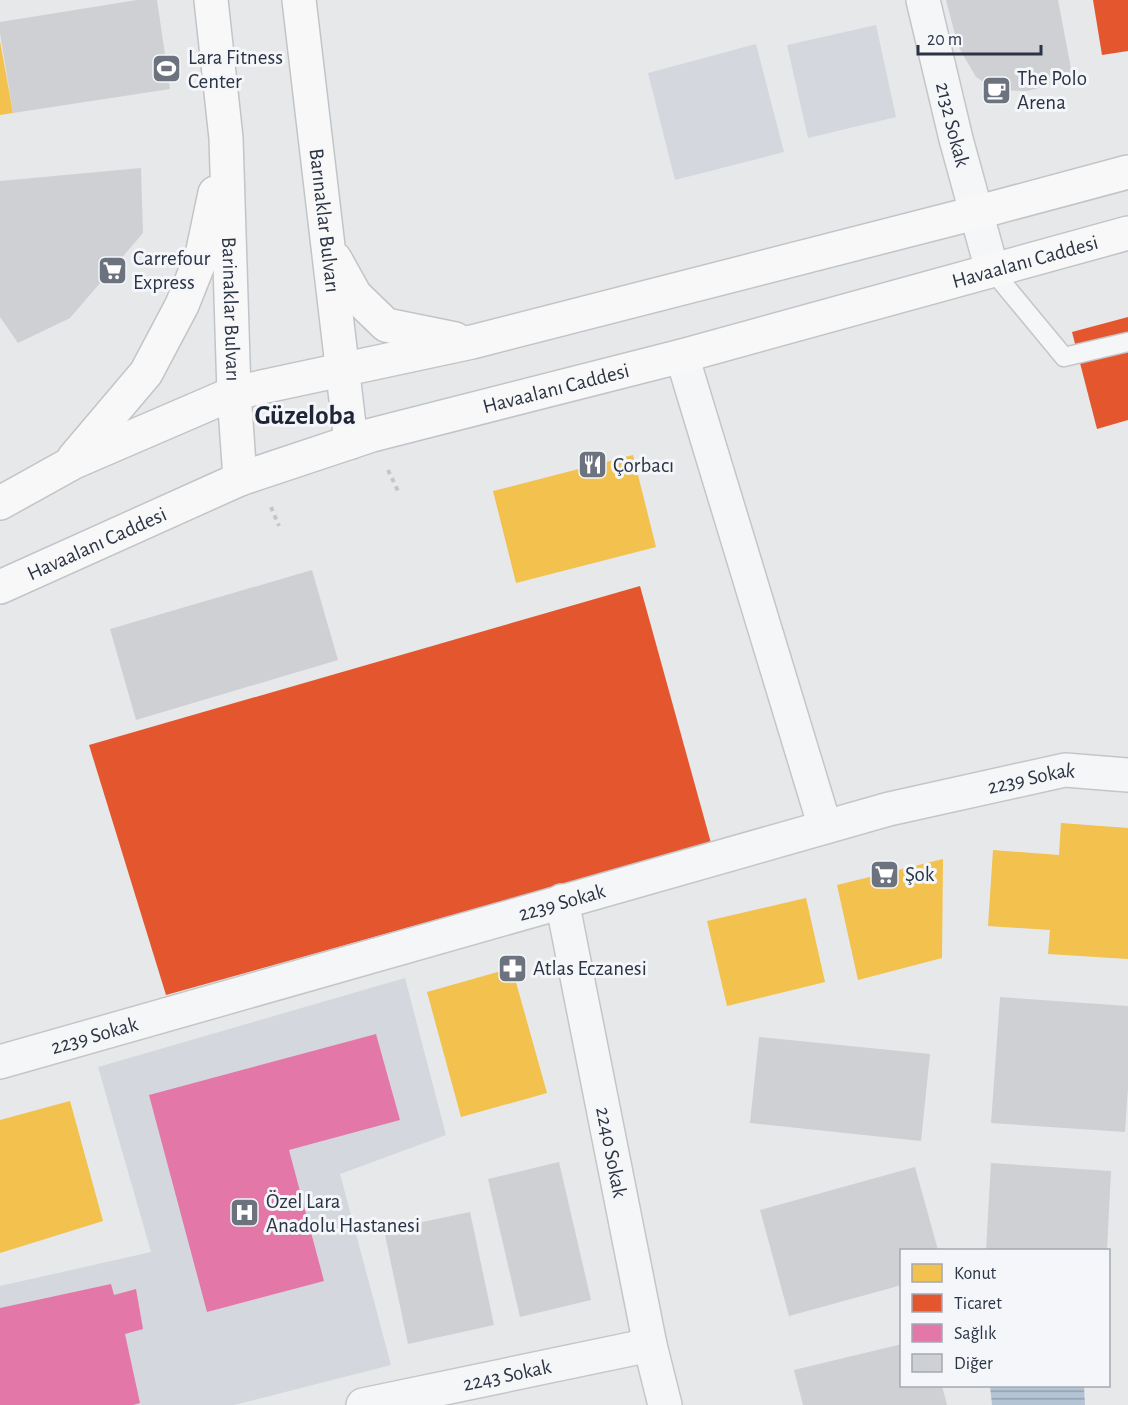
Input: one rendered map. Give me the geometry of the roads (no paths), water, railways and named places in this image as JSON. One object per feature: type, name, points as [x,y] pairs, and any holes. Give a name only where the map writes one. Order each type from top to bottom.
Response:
[{"type":"main road","points":[[67,466],[146,373],[182,305],[202,255],[226,138],[211,0]]},
{"type":"main road","name":"Barınaklar Bulvarı","points":[[299,0],[351,442]]},
{"type":"main road","name":"Barinaklar Bulvarı","points":[[226,138],[234,393],[240,479]]},
{"type":"main road","points":[[0,503],[67,466],[234,393],[472,342],[1128,172]]},
{"type":"main road","name":"Havaalanı Caddesi","points":[[0,587],[240,479],[372,435],[682,356],[1128,233]]},
{"type":"main road","points":[[328,246],[355,295],[386,325],[472,342]]},
{"type":"street","name":"2132 Sokak","points":[[923,0],[975,213],[992,270]]},
{"type":"street","points":[[682,356],[825,827]]},
{"type":"street","name":"2239 Sokak","points":[[0,1062],[889,809],[1065,770],[1128,775]]},
{"type":"street","name":"2240 Sokak","points":[[562,901],[650,1345],[665,1405]]},
{"type":"street","name":"2243 Sokak","points":[[363,1405],[650,1345]]},
{"type":"lane","points":[[992,270],[1064,357],[1128,342]]},
{"type":"water","points":[[990,1387],[1084,1387],[1085,1405],[992,1405]]},
{"type":"place","name":"Lara Fitness Center","points":[[167,69]]},
{"type":"place","name":"The Polo Arena","points":[[996,90]]},
{"type":"place","name":"Carrefour Express","points":[[112,270]]},
{"type":"place","name":"Çorbacı","points":[[592,465]]},
{"type":"place","name":"Şok","points":[[884,874]]},
{"type":"place","name":"Atlas Eczanesi","points":[[512,968]]},
{"type":"place","name":"Özel Lara Anadolu Hastanesi","points":[[245,1213]]},
{"type":"district","name":"Güzeloba","points":[[305,415]]}]
